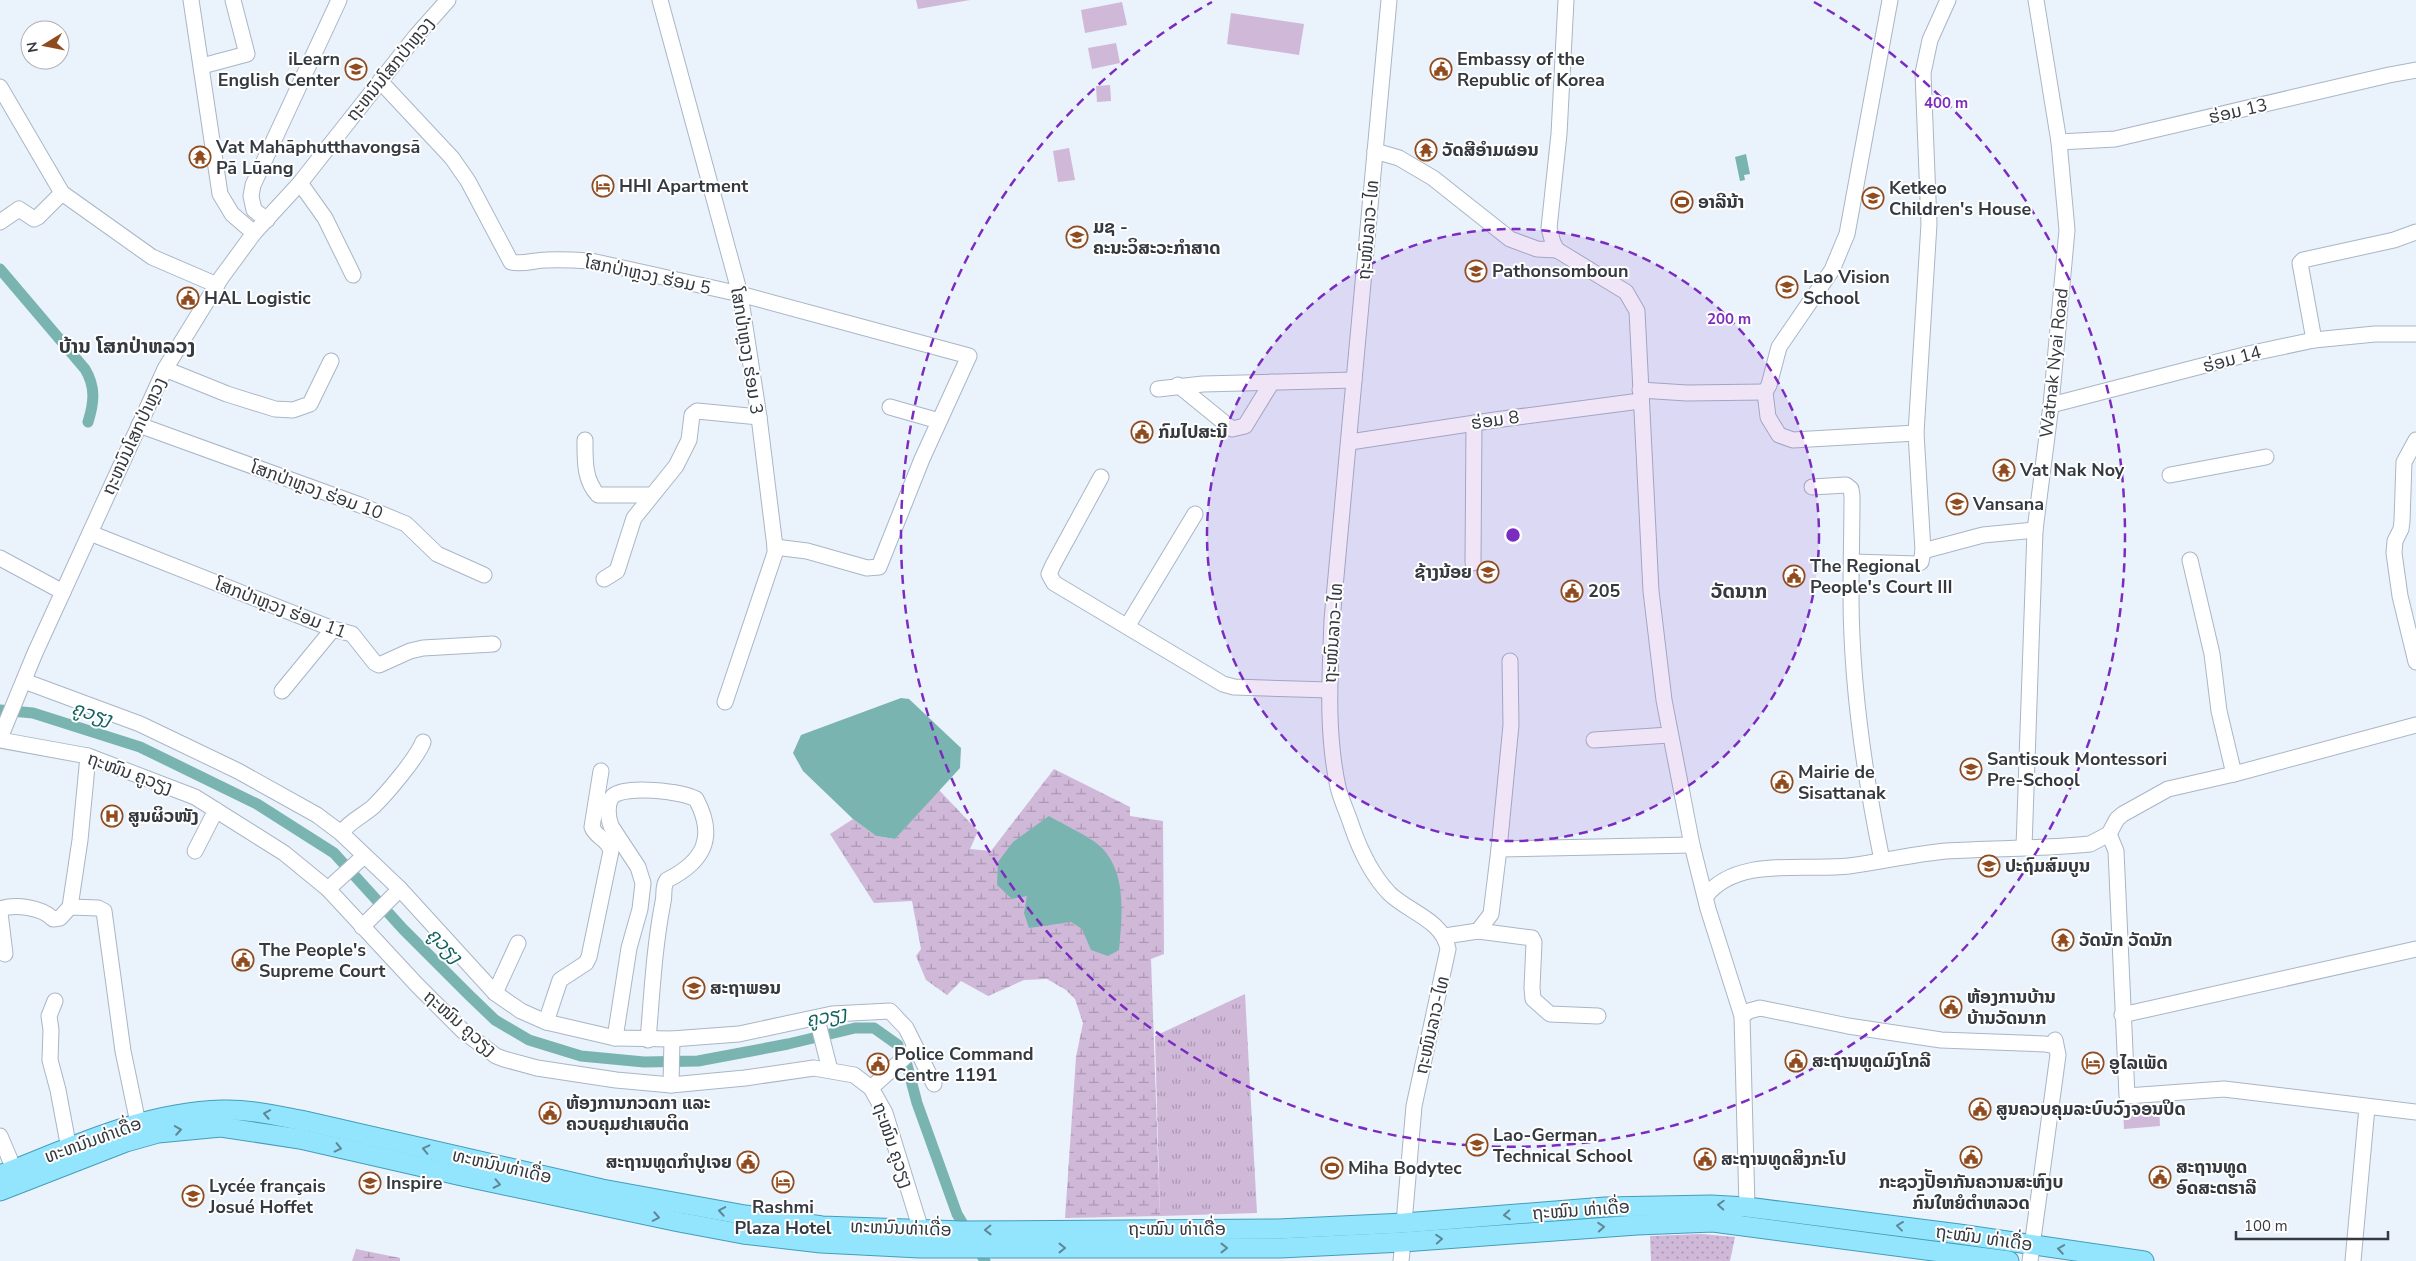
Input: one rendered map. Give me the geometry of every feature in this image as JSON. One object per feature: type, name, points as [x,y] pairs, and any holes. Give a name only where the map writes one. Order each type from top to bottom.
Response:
[{"type":"main road","name":"ທະຫນົນທ່າເດື່ອ","points":[[7,1172],[138,1123],[186,1112],[223,1110],[258,1112],[602,1189],[745,1215],[920,1239]]},
{"type":"main road","name":"ທະຫນົນທ່າເດື່ອ","points":[[0,1192],[134,1140],[158,1133],[190,1128],[222,1127],[300,1139],[581,1202],[743,1234],[821,1243],[920,1239],[1014,1239]]},
{"type":"main road","name":"ຖະໝົນ ທ່າເດື່ອ","points":[[1746,1216],[1851,1240],[2009,1261]]},
{"type":"main road","name":"ຖະໝົນ ທ່າເດື່ອ","points":[[1014,1239],[1280,1248],[1403,1233],[1672,1223],[1746,1216],[1854,1221],[2031,1253],[2144,1261]]},
{"type":"main road","points":[[1851,1240],[1854,1221]]},
{"type":"street","points":[[191,0],[220,194],[232,214],[254,233]]},
{"type":"street","points":[[202,66],[247,54],[233,0]]},
{"type":"street","points":[[266,220],[254,210],[251,196],[253,185],[332,20],[339,0]]},
{"type":"street","name":"ຖະຫນົນໂສກປ່າຫຼວງ","points":[[1,737],[63,592],[165,369],[217,285],[254,233],[300,183],[380,81],[448,0]]},
{"type":"street","name":"ໂສກປ່າຫຼວງ ຮ່ອມ 3","points":[[660,0],[740,294],[759,417],[775,547],[775,553],[725,702]]},
{"type":"street","name":"ຖະໜົນລາວ-ໄທ","points":[[1389,0],[1350,442],[1332,620],[1329,690],[1330,724],[1339,788],[1360,848],[1376,876],[1390,893],[1440,929],[1445,936],[1448,956],[1414,1106],[1401,1261]]},
{"type":"street","points":[[1566,0],[1559,134],[1549,228],[1550,237],[1558,250],[1626,292],[1637,311],[1651,591],[1669,735],[1692,845],[1742,1016],[1746,1216]]},
{"type":"street","points":[[1890,0],[1847,234],[1840,255],[1832,270],[1779,347],[1769,385],[1765,392],[1768,417],[1780,435],[1793,440],[1916,433]]},
{"type":"street","points":[[1853,562],[1917,564],[1921,562],[1923,551],[1916,433],[1929,224],[1923,73],[1930,40],[1948,0]]},
{"type":"street","name":"Watnak Nyai Road","points":[[2024,847],[2035,530],[2051,405],[2067,230],[2059,142],[2036,0]]},
{"type":"street","name":"ຮ່ອມ 13","points":[[2059,142],[2115,139],[2416,70]]},
{"type":"street","name":"ໂສກປ່າຫຼວງ ຮ່ອມ 5","points":[[380,81],[452,158],[468,181],[510,262],[518,264],[568,259],[591,261],[740,294]]},
{"type":"street","points":[[0,87],[6,111],[62,193],[152,257],[217,285]]},
{"type":"street","points":[[1375,152],[1399,158],[1433,178],[1510,240],[1537,249],[1558,250]]},
{"type":"street","points":[[300,183],[325,218],[353,276]]},
{"type":"street","points":[[0,222],[19,209],[34,219],[62,193]]},
{"type":"street","points":[[2314,340],[2300,263],[2304,260],[2394,240],[2416,232]]},
{"type":"street","points":[[740,294],[969,356],[922,459],[879,567],[867,568],[807,551],[775,547]]},
{"type":"street","name":"ຮ່ອມ 14","points":[[2051,405],[2248,354],[2314,340],[2375,334],[2416,334]]},
{"type":"street","points":[[165,369],[256,404],[275,409],[293,410],[310,404],[331,361]]},
{"type":"street","points":[[1158,389],[1178,385],[1354,380]]},
{"type":"street","points":[[1178,385],[1232,429],[1238,429],[1245,426],[1272,382]]},
{"type":"street","name":"ຮ່ອມ 8","points":[[1350,442],[1640,396],[1765,392]]},
{"type":"street","points":[[890,407],[939,421]]},
{"type":"street","points":[[604,579],[617,570],[634,518],[676,466],[689,440],[692,415],[697,411],[759,417]]},
{"type":"street","points":[[1473,563],[1474,423]]},
{"type":"street","name":"ໂສກປ່າຫຼວງ ຮ່ອມ 10","points":[[139,425],[360,505],[406,524],[437,554],[484,576]]},
{"type":"street","points":[[585,440],[587,478],[591,487],[598,495],[651,495]]},
{"type":"street","points":[[2416,440],[2404,462],[2402,522],[2401,529],[2395,540],[2394,553],[2400,596],[2416,662]]},
{"type":"street","points":[[2170,475],[2266,456]]},
{"type":"street","points":[[1101,476],[1049,574],[1054,583],[1128,625],[1224,684],[1241,687],[1329,690]]},
{"type":"street","points":[[1812,487],[1846,485],[1851,489],[1853,562],[1851,595],[1857,705],[1865,776],[1882,860]]},
{"type":"street","points":[[1128,625],[1195,514]]},
{"type":"street","points":[[1923,551],[1983,535],[2035,530]]},
{"type":"street","name":"ໂສກປ່າຫຼວງ ຮ່ອມ 11","points":[[90,534],[334,629],[352,634],[379,666],[410,651],[423,648],[494,644]]},
{"type":"street","points":[[0,558],[63,592]]},
{"type":"street","points":[[2190,560],[2212,654],[2219,711],[2234,774]]},
{"type":"street","points":[[282,691],[334,629]]},
{"type":"street","points":[[1478,931],[1491,914],[1499,849],[1511,725],[1510,661]]},
{"type":"street","points":[[24,681],[140,724],[295,801],[341,833],[362,858],[398,892],[495,994],[521,1011],[546,1022],[614,1038],[672,1041],[739,1034],[818,1022],[832,1014],[890,1011],[906,1028],[934,1084]]},
{"type":"street","points":[[1706,896],[1718,882],[1737,874],[1771,868],[1848,866],[1944,852],[2024,847],[2063,851],[2090,844],[2109,834],[2117,819],[2123,814],[2168,790],[2416,725]]},
{"type":"street","points":[[1594,740],[1669,735]]},
{"type":"street","name":"ຖະໜົນ ຄູວຽງ","points":[[1,737],[88,756],[195,797],[284,852],[332,886],[365,925],[464,1031],[496,1056],[537,1068],[616,1080],[671,1079],[814,1068],[828,1065],[854,1075],[871,1088],[885,1114],[920,1239]]},
{"type":"street","points":[[341,833],[356,817],[374,806],[419,753],[423,742]]},
{"type":"street","points":[[5,954],[0,911],[10,906],[25,908],[49,915],[53,919],[60,918],[70,908],[88,756]]},
{"type":"street","points":[[546,1022],[560,980],[586,963],[591,948],[610,851],[608,843],[593,832],[592,827],[601,771]]},
{"type":"street","points":[[614,1038],[629,948],[640,908],[643,883],[638,867],[611,826],[609,819],[610,800],[615,795],[633,791],[675,792],[696,799],[704,821],[703,848],[694,863],[667,880],[664,885],[664,900],[657,929],[648,1040]]},
{"type":"street","points":[[195,851],[216,810]]},
{"type":"street","points":[[2109,834],[2116,851],[2127,1096],[2224,1089],[2416,1112]]},
{"type":"street","points":[[1499,849],[1692,845]]},
{"type":"street","points":[[332,886],[362,858]]},
{"type":"street","points":[[365,925],[398,892]]},
{"type":"street","points":[[70,908],[98,908],[104,911],[123,1051],[138,1123]]},
{"type":"street","points":[[1445,936],[1478,931],[1532,938],[1534,942],[1533,999],[1550,1014],[1598,1016]]},
{"type":"street","points":[[495,994],[518,943]]},
{"type":"street","points":[[2122,1015],[2416,949]]},
{"type":"street","points":[[55,1001],[48,1016],[51,1030],[50,1060],[58,1090],[69,1149]]},
{"type":"street","points":[[1742,1016],[1749,1011],[1760,1008],[1848,1026],[1941,1040],[2055,1043],[2058,1055],[2031,1253]]},
{"type":"street","points":[[818,1022],[828,1065]]},
{"type":"street","points":[[671,1079],[672,1041]]},
{"type":"street","points":[[871,1088],[915,1048]]},
{"type":"street","points":[[2353,1261],[2367,1107]]},
{"type":"street","points":[[0,1136],[7,1172]]},
{"type":"green space","points":[[916,0],[970,0],[918,9]]},
{"type":"green space","points":[[1122,2],[1127,25],[1085,33],[1081,10]]},
{"type":"green space","points":[[1231,13],[1304,24],[1299,55],[1227,44]]},
{"type":"green space","points":[[1116,43],[1120,63],[1092,69],[1088,48]]},
{"type":"green space","points":[[1110,85],[1111,101],[1097,102],[1096,86]]},
{"type":"green space","points":[[1069,148],[1075,180],[1058,182],[1053,151]]},
{"type":"green space","points":[[1054,769],[1130,807],[1130,816],[1163,821],[1164,954],[1151,959],[1160,1216],[1065,1218],[1076,1057],[1083,1023],[1075,999],[1066,990],[1047,979],[1024,980],[988,996],[961,981],[947,995],[926,980],[916,956],[921,949],[912,901],[874,903],[830,834],[853,819],[876,836],[895,839],[939,790],[978,831],[970,849],[991,851]]},
{"type":"green space","points":[[1245,994],[1257,1213],[1160,1216],[1155,1036]]},
{"type":"green space","points":[[2159,1108],[2160,1126],[2124,1129],[2123,1111]]},
{"type":"green space","points":[[1702,1234],[1735,1237],[1730,1261],[1651,1261],[1650,1236]]},
{"type":"green space","points":[[356,1249],[400,1258],[400,1261],[352,1261]]},
{"type":"shaded area","points":[[1746,154],[1750,174],[1744,175],[1745,180],[1740,181],[1735,157]]},
{"type":"shaded area","points":[[901,698],[909,699],[961,748],[960,768],[895,839],[876,836],[853,819],[803,771],[793,753],[801,735]]},
{"type":"shaded area","points":[[1049,816],[1084,835],[1102,848],[1116,870],[1122,910],[1119,950],[1108,956],[1091,950],[1082,929],[1071,922],[1029,928],[1024,913],[1027,896],[1012,899],[997,885],[998,862],[1013,842]]},
{"type":"waterway","points":[[0,269],[85,369],[91,382],[93,395],[88,422]]},
{"type":"waterway","name":"ຄູວຽງ","points":[[0,710],[33,713],[140,747],[257,804],[334,853],[403,929],[495,1020],[529,1040],[581,1056],[644,1062],[698,1061],[788,1044],[855,1028],[874,1028],[898,1045]]},
{"type":"waterway","name":"ຄູວຽງ","points":[[907,1065],[917,1103],[957,1214],[985,1261]]},
{"type":"place","name":"iLearn English Center","points":[[356,69]]},
{"type":"place","name":"Embassy of the Republic of Korea","points":[[1441,69]]},
{"type":"place","name":"ວັດສີອຳມຜອນ","points":[[1426,150]]},
{"type":"place","name":"Vat Mahāphutthavongsā Pā Lūang","points":[[200,157]]},
{"type":"place","name":"HHI Apartment","points":[[603,186]]},
{"type":"place","name":"Ketkeo Children's House","points":[[1873,198]]},
{"type":"place","name":"ອາລີນ້າ","points":[[1682,202]]},
{"type":"place","name":"ມຊ - ຄະນະວິສະວະກຳສາດ","points":[[1077,237]]},
{"type":"place","name":"Pathonsomboun","points":[[1476,271]]},
{"type":"place","name":"Lao Vision School","points":[[1787,287]]},
{"type":"place","name":"HAL Logistic","points":[[188,298]]},
{"type":"place","name":"ກົມໄປສະນີ","points":[[1142,432]]},
{"type":"place","name":"Vat Nak Noy","points":[[2004,470]]},
{"type":"place","name":"Vansana","points":[[1957,504]]},
{"type":"place","name":"ຊ້າງນ້ອຍ","points":[[1488,572]]},
{"type":"place","name":"The Regional People's Court III","points":[[1794,576]]},
{"type":"place","name":"205","points":[[1572,591]]},
{"type":"place","name":"Santisouk Montessori Pre-School","points":[[1971,769]]},
{"type":"place","name":"Mairie de Sisattanak","points":[[1782,782]]},
{"type":"place","name":"ສູນຜິວໜັງ","points":[[112,816]]},
{"type":"place","name":"ປະຖົມສົມບູນ","points":[[1989,866]]},
{"type":"place","name":"ວັດນັກ ວັດນັກ","points":[[2063,940]]},
{"type":"place","name":"The People's Supreme Court","points":[[243,960]]},
{"type":"place","name":"ສະຖາພອນ","points":[[694,988]]},
{"type":"place","name":"ຫ້ອງການບ້ານ ບ້ານວັດນາກ","points":[[1951,1007]]},
{"type":"place","name":"ສະຖານທູດມົງໂກລີ","points":[[1796,1061]]},
{"type":"place","name":"ອູໄລເພັດ","points":[[2093,1063]]},
{"type":"place","name":"Police Command Centre 1191","points":[[878,1064]]},
{"type":"place","name":"ສູນຄວບຄຸມລະບົບວົງຈອນປິດ","points":[[1980,1109]]},
{"type":"place","name":"ຫ້ອງການກວດກາ ແລະ ຄວບຄຸມຢາເສບຕິດ","points":[[550,1113]]},
{"type":"place","name":"Lao-German Technical School","points":[[1477,1145]]},
{"type":"place","name":"ກະຊວງປັັອາກັນຄວານສະຫົງບ ກົນໃຫຍໍຕຳຫລວດ","points":[[1971,1157]]},
{"type":"place","name":"ສະຖານທູດສິງກະໂປ","points":[[1705,1159]]},
{"type":"place","name":"ສະຖານທູດກຳປູເຈຍ","points":[[748,1162]]},
{"type":"place","name":"Miha Bodytec","points":[[1332,1168]]},
{"type":"place","name":"ສະຖານທູດ ອົດສະຕຮາລີ","points":[[2160,1177]]},
{"type":"place","name":"Rashmi Plaza Hotel","points":[[783,1182]]},
{"type":"place","name":"Inspire","points":[[370,1183]]},
{"type":"place","name":"Lycée français Josué Hoffet","points":[[193,1196]]},
{"type":"district","name":"ບ້ານ ໂສກປ່າຫລວງ","points":[[127,346]]},
{"type":"district","name":"ວັດນາກ","points":[[1739,591]]}]
